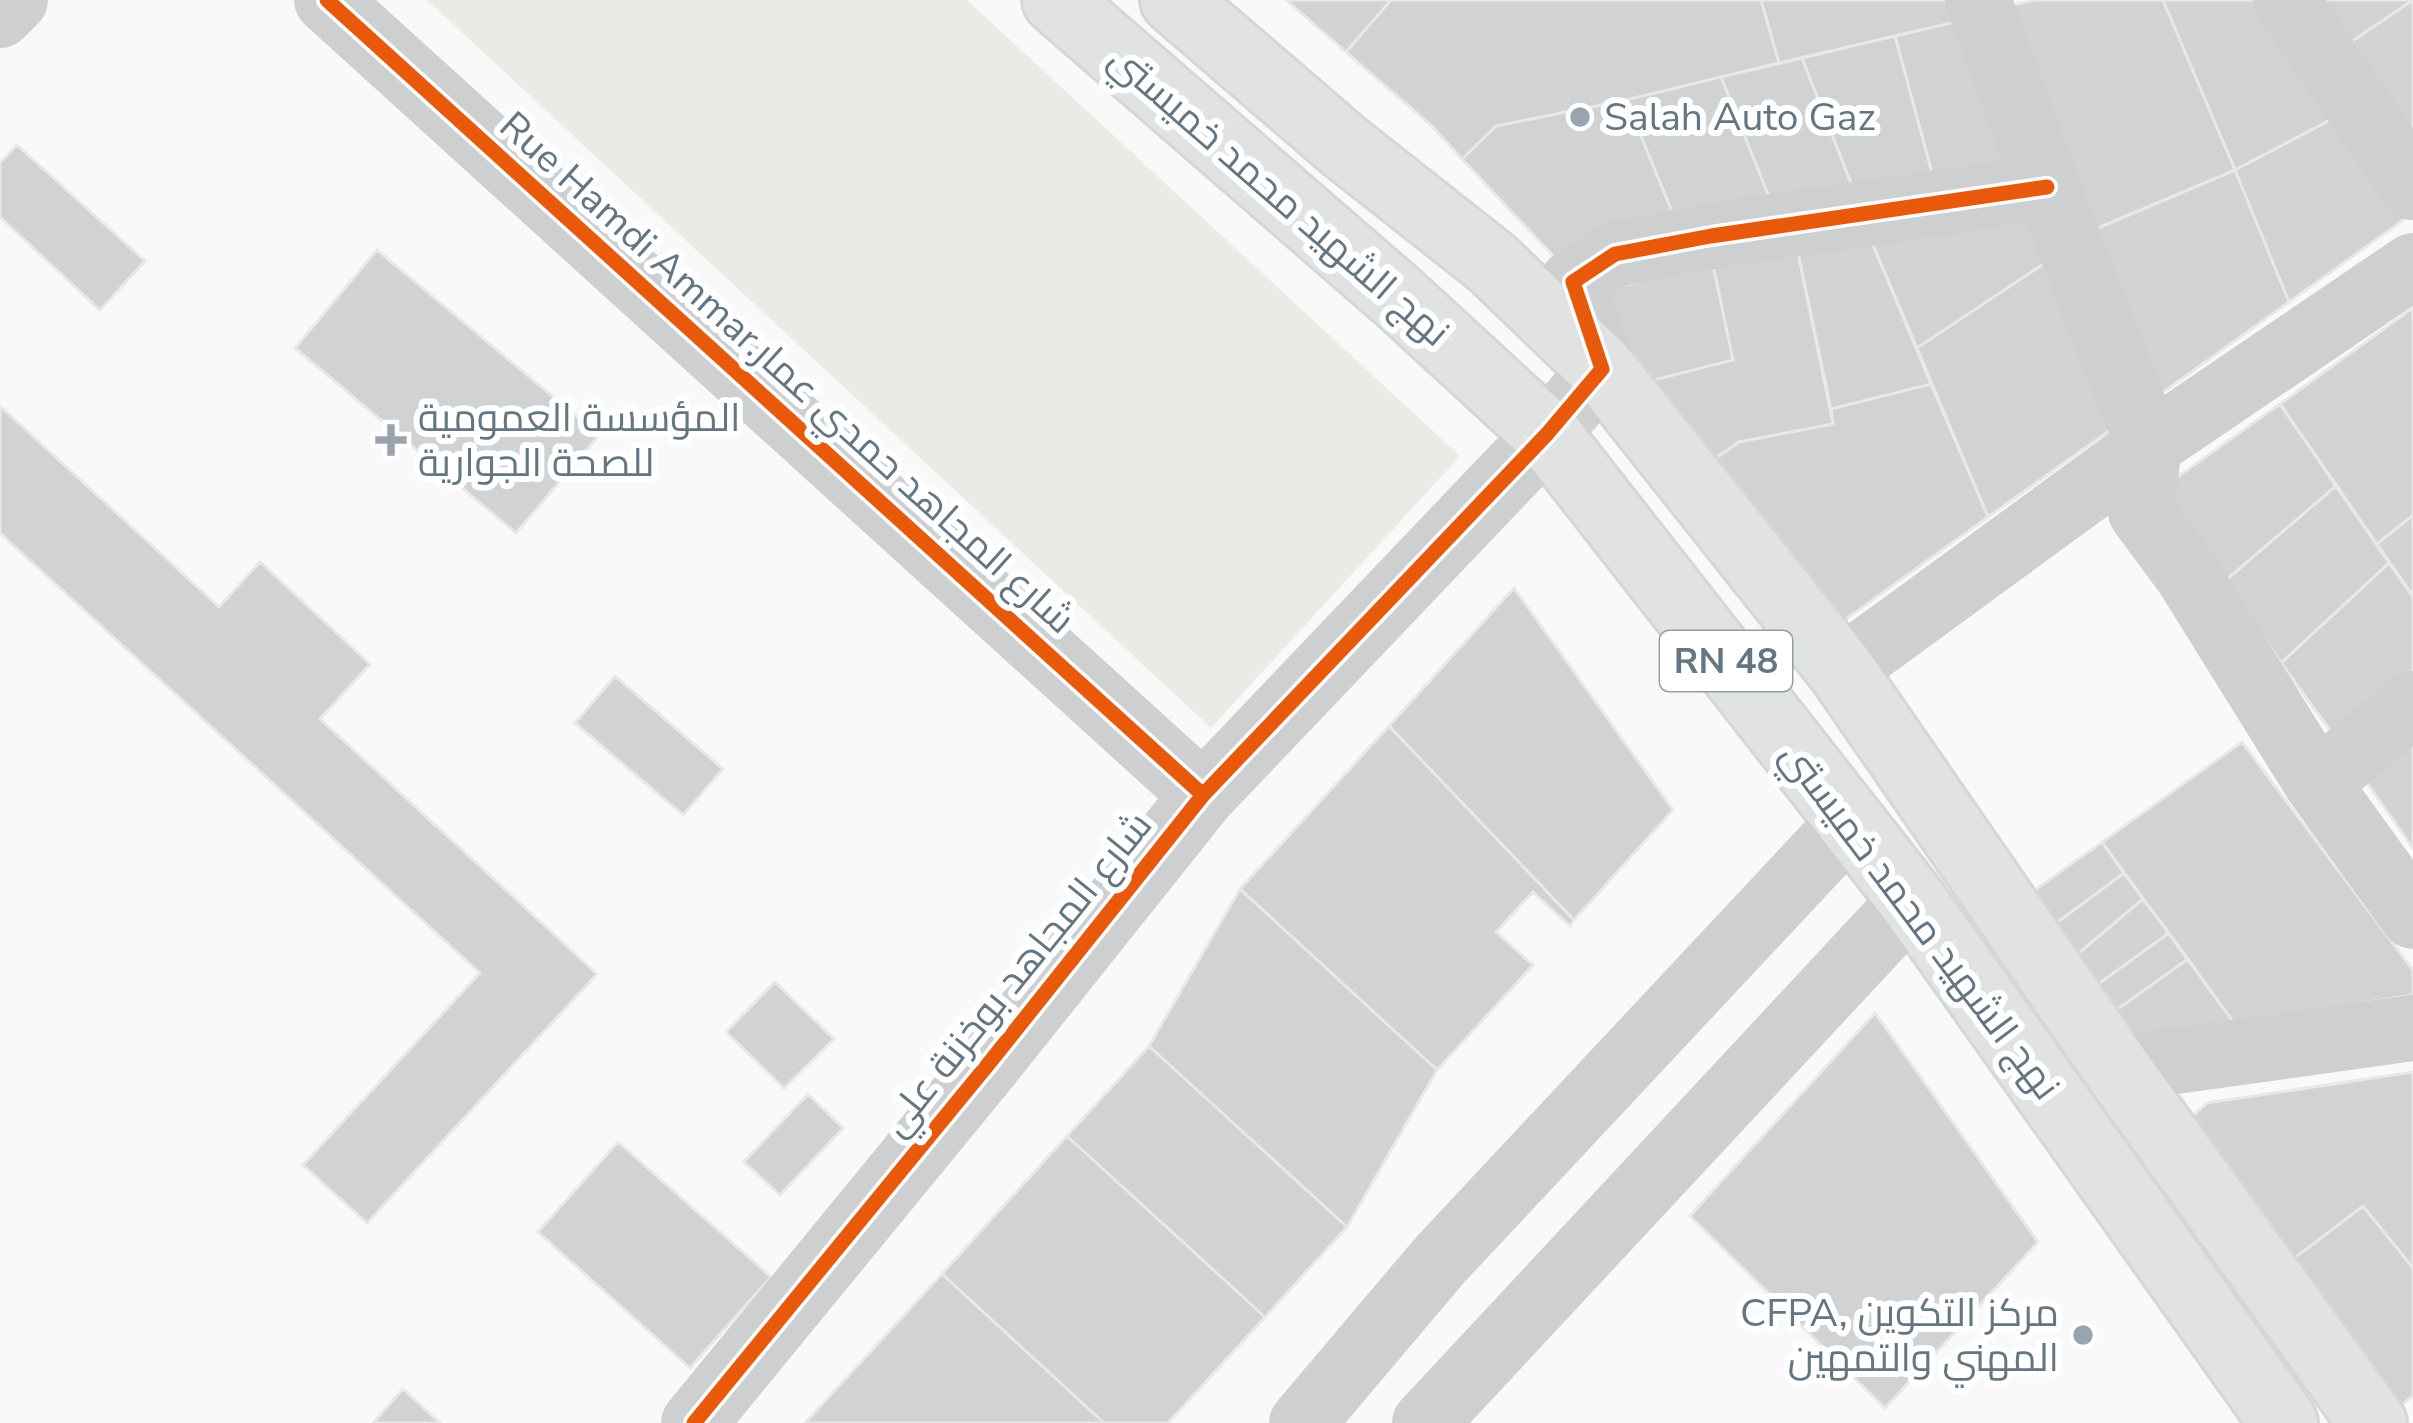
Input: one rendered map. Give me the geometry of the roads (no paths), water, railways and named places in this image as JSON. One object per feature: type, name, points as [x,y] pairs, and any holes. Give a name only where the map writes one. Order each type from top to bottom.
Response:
[{"type":"main road","name":"نهج الشهيد محمد خميستي","points":[[1056,0],[1398,297],[1547,434],[1912,900],[2284,1423]]},
{"type":"main road","name":"نهج الشهيد محمد خميستي","points":[[1174,0],[1345,147],[1492,263],[1602,369],[1840,670],[2116,1069],[2373,1423]]},
{"type":"street","name":"Rue Hamdi Ammar,شارع المجاهد حمدي عمار","points":[[327,0],[1203,795]]},
{"type":"street","points":[[1978,0],[2150,445],[2141,512],[2187,574],[2317,783],[2413,916]]},
{"type":"street","points":[[2287,0],[2413,187]]},
{"type":"street","points":[[1602,369],[1573,282],[1615,254],[2047,187]]},
{"type":"street","points":[[1840,670],[2150,445],[2413,266]]},
{"type":"street","name":"شارع المجاهد بوخزنة علي","points":[[694,1423],[1203,795],[1547,434],[1602,369]]},
{"type":"street","points":[[2317,783],[2413,704]]},
{"type":"street","points":[[1302,1423],[1440,1260],[1849,823]]},
{"type":"street","points":[[1425,1423],[1912,900]]},
{"type":"street","points":[[2116,1069],[2413,1028]]},
{"type":"place","name":"Salah Auto Gaz","points":[[1580,117]]},
{"type":"place","name":"المؤسسة العمومية للصحة الجوارية","points":[[391,440]]},
{"type":"place","name":"CFPA, مركز التكوين المهني والتمهين","points":[[2083,1335]]}]
